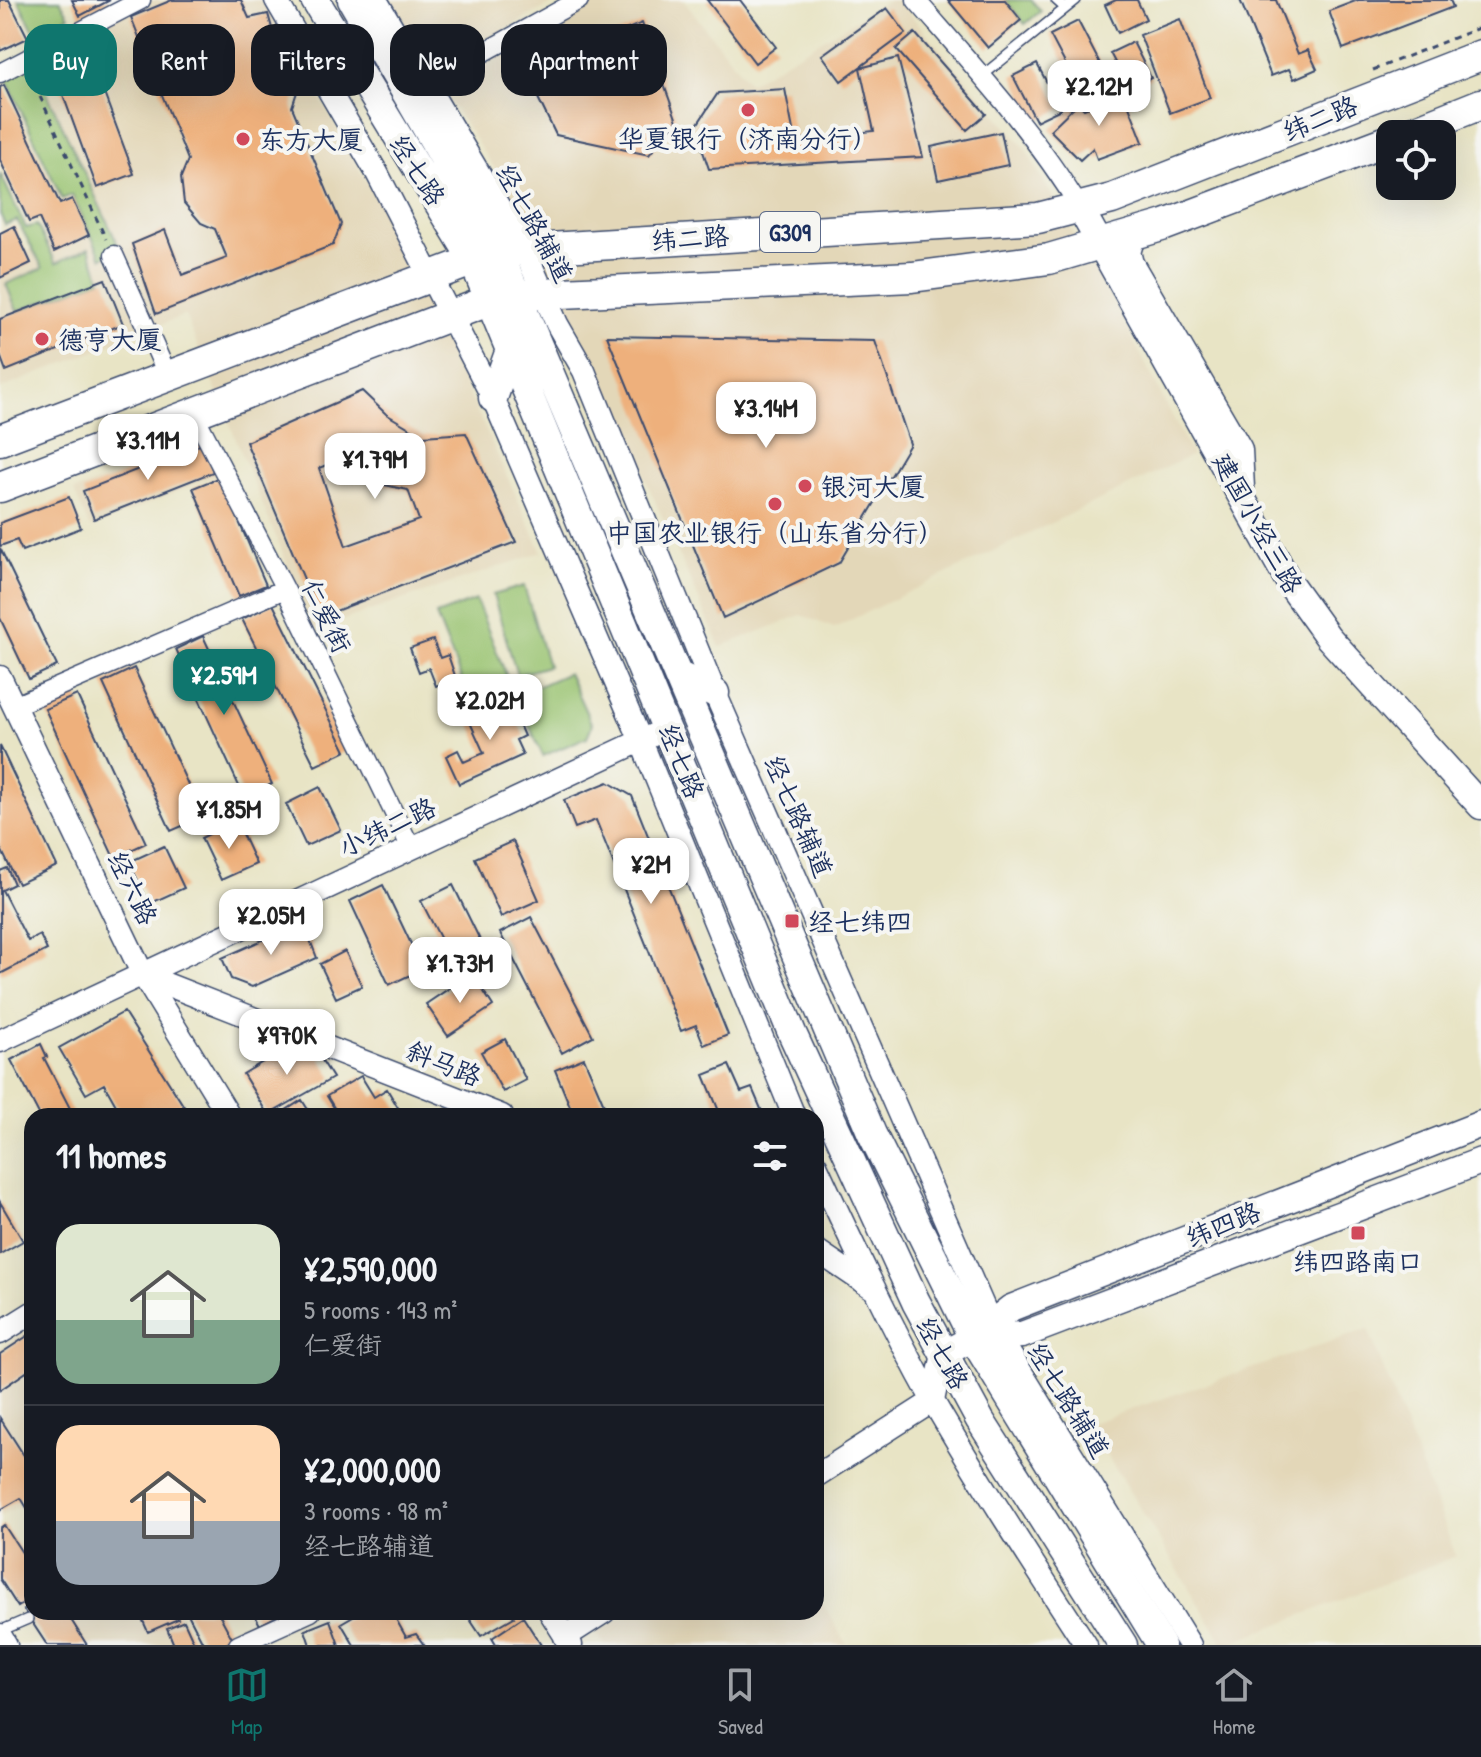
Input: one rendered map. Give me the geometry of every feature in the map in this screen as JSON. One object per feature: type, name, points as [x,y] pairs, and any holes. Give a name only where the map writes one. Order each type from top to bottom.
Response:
[{"type":"highway","name":"纬二路","points":[[0,440],[430,274],[498,253],[1038,218],[1080,208],[1184,172],[1481,55]]},
{"type":"highway","points":[[1441,120],[1481,104]]},
{"type":"highway","name":"纬二路","points":[[0,487],[450,316],[517,296],[912,277],[1049,259],[1101,247],[1376,145]]},
{"type":"highway","points":[[1130,236],[1125,252],[1128,264],[1215,428],[1237,450],[1239,488]]},
{"type":"main road","name":"经七路","points":[[315,0],[498,253]]},
{"type":"main road","name":"经七路","points":[[352,0],[390,54]]},
{"type":"main road","name":"经七路","points":[[419,96],[473,187],[498,253],[872,1134],[1161,1645]]},
{"type":"main road","name":"建国小经三路","points":[[1080,208],[1101,247],[1215,428]]},
{"type":"main road","name":"经七路","points":[[517,296],[511,347],[792,1033],[943,1354],[980,1420],[1123,1645]]},
{"type":"main road","points":[[493,398],[511,347]]},
{"type":"main road","name":"建国小经三路","points":[[1239,488],[1290,584],[1328,637],[1481,806]]},
{"type":"main road","points":[[680,676],[715,693]]},
{"type":"main road","name":"纬四路","points":[[943,1354],[987,1333],[1011,1308],[1481,1124]]},
{"type":"main road","name":"纬四路","points":[[987,1333],[1022,1335],[1481,1161]]},
{"type":"street","points":[[95,24],[141,0]]},
{"type":"street","points":[[276,0],[377,173],[493,398],[641,741],[791,1108]]},
{"type":"street","points":[[376,0],[390,32]]},
{"type":"street","points":[[916,0],[1052,161],[1080,208]]},
{"type":"street","points":[[485,51],[571,2]]},
{"type":"street","points":[[0,73],[24,61]]},
{"type":"street","points":[[114,255],[167,374]]},
{"type":"street","name":"经七路辅道","points":[[517,296],[584,371],[715,693],[987,1333],[1190,1645]]},
{"type":"street","name":"仁爱街","points":[[193,412],[285,589],[410,846]]},
{"type":"street","points":[[14,706],[285,589]]},
{"type":"street","name":"经六路","points":[[0,677],[143,975],[224,1108]]},
{"type":"street","name":"小纬二路","points":[[0,1041],[668,726]]},
{"type":"street","name":"斜马路","points":[[143,975],[482,1108]]},
{"type":"street","points":[[824,1182],[873,1289],[933,1401],[1000,1513],[1086,1645]]},
{"type":"street","points":[[824,1255],[873,1289]]},
{"type":"street","points":[[0,1333],[24,1318]]},
{"type":"street","points":[[824,1471],[933,1401],[943,1354]]},
{"type":"street","points":[[238,1645],[293,1620]]},
{"type":"street","points":[[555,1620],[568,1641],[594,1620]]},
{"type":"street","points":[[0,1633],[6,1645]]},
{"type":"lane","points":[[1056,0],[1065,8]]},
{"type":"lane","points":[[982,76],[1076,0]]},
{"type":"lane","points":[[0,1633],[26,1620]]},
{"type":"path","points":[[40,96],[114,255]]},
{"type":"shaded area","points":[[128,0],[265,0],[278,24],[251,24],[251,96],[319,96],[395,233],[542,552],[314,630],[185,315],[0,389],[0,264],[99,218],[48,96],[117,96],[117,24],[81,24]]},
{"type":"shaded area","points":[[390,0],[555,2],[515,24],[501,24],[501,31],[485,40],[485,24],[404,24]]},
{"type":"shaded area","points":[[597,0],[683,0],[749,83],[890,0],[898,0],[1024,147],[1119,312],[1192,455],[834,628],[801,615],[720,647],[591,357],[505,184],[446,96],[485,96],[485,66],[501,57],[501,96],[667,96],[667,24],[556,24]]},
{"type":"shaded area","points":[[205,442],[222,473],[90,528],[74,491]]},
{"type":"shaded area","points":[[1368,1329],[1456,1556],[1224,1645],[1088,1424]]},
{"type":"shaded area","points":[[24,1332],[24,1514],[19,1506],[0,1516],[0,1348]]},
{"type":"shaded area","points":[[824,1606],[847,1645],[605,1645],[597,1633],[617,1620],[824,1620]]},
{"type":"shaded area","points":[[31,1620],[184,1620],[195,1645],[47,1645]]},
{"type":"green space","points":[[18,0],[60,0],[69,16],[53,24],[30,24]]},
{"type":"green space","points":[[1005,0],[1031,0],[1041,11],[1025,24]]},
{"type":"green space","points":[[24,65],[24,96],[48,96],[120,249],[102,258],[72,195],[62,199],[4,74]]},
{"type":"green space","points":[[0,173],[26,228],[37,225],[56,263],[89,248],[101,280],[17,311],[6,284],[43,268],[17,220],[5,225],[0,214]]},
{"type":"green space","points":[[524,586],[548,666],[517,675],[493,595]]},
{"type":"green space","points":[[476,600],[507,677],[467,693],[436,615]]},
{"type":"green space","points":[[568,673],[592,725],[587,737],[543,756],[516,696]]},
{"type":"building","points":[[0,0],[9,0],[24,30],[24,40],[0,51]]},
{"type":"building","points":[[72,0],[110,0],[80,16]]},
{"type":"building","name":"东方大厦","points":[[172,0],[241,0],[249,18],[268,14],[271,24],[251,24],[251,96],[296,96],[292,107],[341,224],[333,245],[156,314],[132,244],[165,230],[182,275],[227,258],[215,229],[201,223],[184,203],[181,177],[188,160],[162,96],[235,96],[235,24],[134,24],[131,17]]},
{"type":"building","points":[[707,0],[740,0],[776,47],[755,63]]},
{"type":"building","points":[[948,0],[1005,0],[1021,20],[988,48]]},
{"type":"building","points":[[1116,0],[1137,0],[1146,19],[1118,33],[1105,5]]},
{"type":"building","points":[[1240,0],[1276,0],[1298,54],[1308,50],[1317,69],[1294,79],[1289,69],[1271,76]]},
{"type":"building","points":[[1358,0],[1450,0],[1453,7],[1343,49],[1329,11]]},
{"type":"building","points":[[887,8],[906,33],[841,81],[822,55]]},
{"type":"building","points":[[1180,19],[1210,98],[1170,113],[1140,35]]},
{"type":"building","points":[[1078,21],[1108,79],[1081,94],[1050,35]]},
{"type":"building","points":[[915,33],[986,114],[967,130],[896,49]]},
{"type":"building","points":[[1133,42],[1151,78],[1129,89],[1110,53]]},
{"type":"building","name":"华夏银行（济南分行）","points":[[898,58],[923,157],[709,169],[695,128],[718,93],[785,89],[795,140],[874,131],[860,68]]},
{"type":"building","points":[[1037,64],[1061,109],[1036,121],[1013,76]]},
{"type":"building","points":[[4,85],[60,204],[72,199],[89,235],[54,252],[39,218],[29,222],[0,160],[0,87]]},
{"type":"building","points":[[667,93],[677,121],[649,155],[556,135],[537,96],[667,96]]},
{"type":"building","points":[[1124,93],[1143,142],[1097,159],[1093,148],[1080,160],[1050,130],[1078,103],[1084,109]]},
{"type":"building","points":[[63,96],[105,96],[134,174],[97,188]]},
{"type":"building","points":[[1001,132],[1008,165],[938,180],[931,147]]},
{"type":"building","points":[[14,226],[31,263],[0,278],[0,233]]},
{"type":"building","name":"德亨大厦","points":[[105,279],[123,324],[6,371],[0,355],[0,319]]},
{"type":"building","name":"中国农业银行（山东省分行）","points":[[607,336],[875,341],[910,444],[839,563],[723,618]]},
{"type":"building","points":[[362,391],[386,414],[423,436],[466,433],[516,542],[320,617],[246,442]],"holes":[[[346,457],[371,482],[408,490],[419,520],[346,546],[319,468]]]},
{"type":"building","points":[[202,444],[213,472],[94,519],[83,491]]},
{"type":"building","points":[[220,477],[266,585],[239,596],[193,488]]},
{"type":"building","points":[[69,497],[81,528],[22,551],[17,540],[0,546],[0,523]]},
{"type":"building","points":[[0,548],[57,666],[29,679],[0,618]]},
{"type":"building","points":[[273,604],[346,751],[315,766],[242,619]]},
{"type":"building","points":[[203,636],[272,784],[244,797],[176,649]]},
{"type":"building","points":[[433,640],[440,658],[448,655],[456,679],[436,686],[429,668],[419,672],[410,648]]},
{"type":"building","points":[[134,668],[203,817],[171,831],[103,683]]},
{"type":"building","points":[[77,695],[146,843],[114,858],[45,709]]},
{"type":"building","points":[[508,700],[524,736],[516,740],[523,755],[459,784],[446,756],[458,750],[464,762],[484,753],[468,718]]},
{"type":"building","points":[[0,746],[57,866],[18,884],[0,847]]},
{"type":"building","points":[[608,782],[632,796],[728,1035],[704,1045],[696,1025],[681,1031],[596,820],[575,828],[564,800]]},
{"type":"building","points":[[320,787],[341,830],[306,846],[286,804]]},
{"type":"building","points":[[236,821],[256,864],[221,880],[201,838]]},
{"type":"building","points":[[513,841],[539,900],[501,917],[475,858]]},
{"type":"building","points":[[164,846],[184,888],[149,904],[129,862]]},
{"type":"building","points":[[7,868],[14,884],[2,890],[28,941],[40,935],[47,950],[0,974],[0,871]]},
{"type":"building","points":[[383,885],[423,969],[389,985],[350,901]]},
{"type":"building","points":[[453,885],[480,940],[449,955],[421,901]]},
{"type":"building","points":[[531,917],[593,1036],[562,1053],[500,933]]},
{"type":"building","points":[[303,922],[317,958],[252,987],[231,979],[222,958]]},
{"type":"building","points":[[345,951],[362,986],[336,998],[320,964]]},
{"type":"building","points":[[472,973],[493,1006],[448,1036],[426,1004]]},
{"type":"building","points":[[124,1012],[185,1108],[118,1108],[104,1084],[86,1094],[59,1048]]},
{"type":"building","points":[[505,1039],[526,1080],[503,1092],[481,1052]]},
{"type":"building","points":[[294,1043],[316,1051],[333,1078],[280,1108],[264,1108],[243,1074]]},
{"type":"building","points":[[41,1044],[47,1057],[44,1058],[70,1108],[36,1108],[11,1060]]},
{"type":"building","points":[[584,1058],[605,1107],[571,1108],[555,1070]]},
{"type":"building","points":[[729,1065],[741,1092],[752,1088],[761,1108],[718,1108],[704,1075]]},
{"type":"building","points":[[361,1076],[374,1097],[387,1089],[398,1108],[334,1108],[327,1096]]},
{"type":"building","points":[[302,1100],[307,1108],[290,1108]]},
{"type":"building","points":[[0,1202],[23,1241],[0,1254]]},
{"type":"building","points":[[24,1338],[24,1374],[0,1390],[0,1354]]},
{"type":"building","points":[[0,1418],[24,1456],[24,1503],[21,1498],[0,1510]]},
{"type":"building","points":[[4,1525],[24,1556],[24,1603],[18,1607],[0,1579],[0,1528]]},
{"type":"building","points":[[31,1620],[71,1620],[87,1645],[47,1645]]},
{"type":"building","points":[[143,1620],[176,1620],[148,1632]]},
{"type":"building","points":[[191,1620],[222,1620],[233,1640],[224,1645],[204,1645]]},
{"type":"building","points":[[330,1620],[339,1645],[310,1645],[305,1630]]},
{"type":"building","points":[[346,1620],[396,1620],[406,1637],[416,1634],[424,1645],[354,1645],[341,1623]]},
{"type":"building","points":[[470,1620],[509,1620],[481,1636]]},
{"type":"building","points":[[519,1620],[525,1620],[541,1645],[496,1645],[492,1638]]},
{"type":"building","points":[[184,1621],[195,1645],[174,1645],[167,1628]]},
{"type":"place","name":"华夏银行（济南分行）","points":[[748,110]]},
{"type":"place","name":"东方大厦","points":[[243,139]]},
{"type":"place","name":"德亨大厦","points":[[42,339]]},
{"type":"place","name":"银河大厦","points":[[805,486]]},
{"type":"place","name":"中国农业银行（山东省分行）","points":[[775,504]]},
{"type":"place","name":"经七纬四","points":[[792,921]]},
{"type":"place","name":"纬四路南口","points":[[1358,1233]]}]
